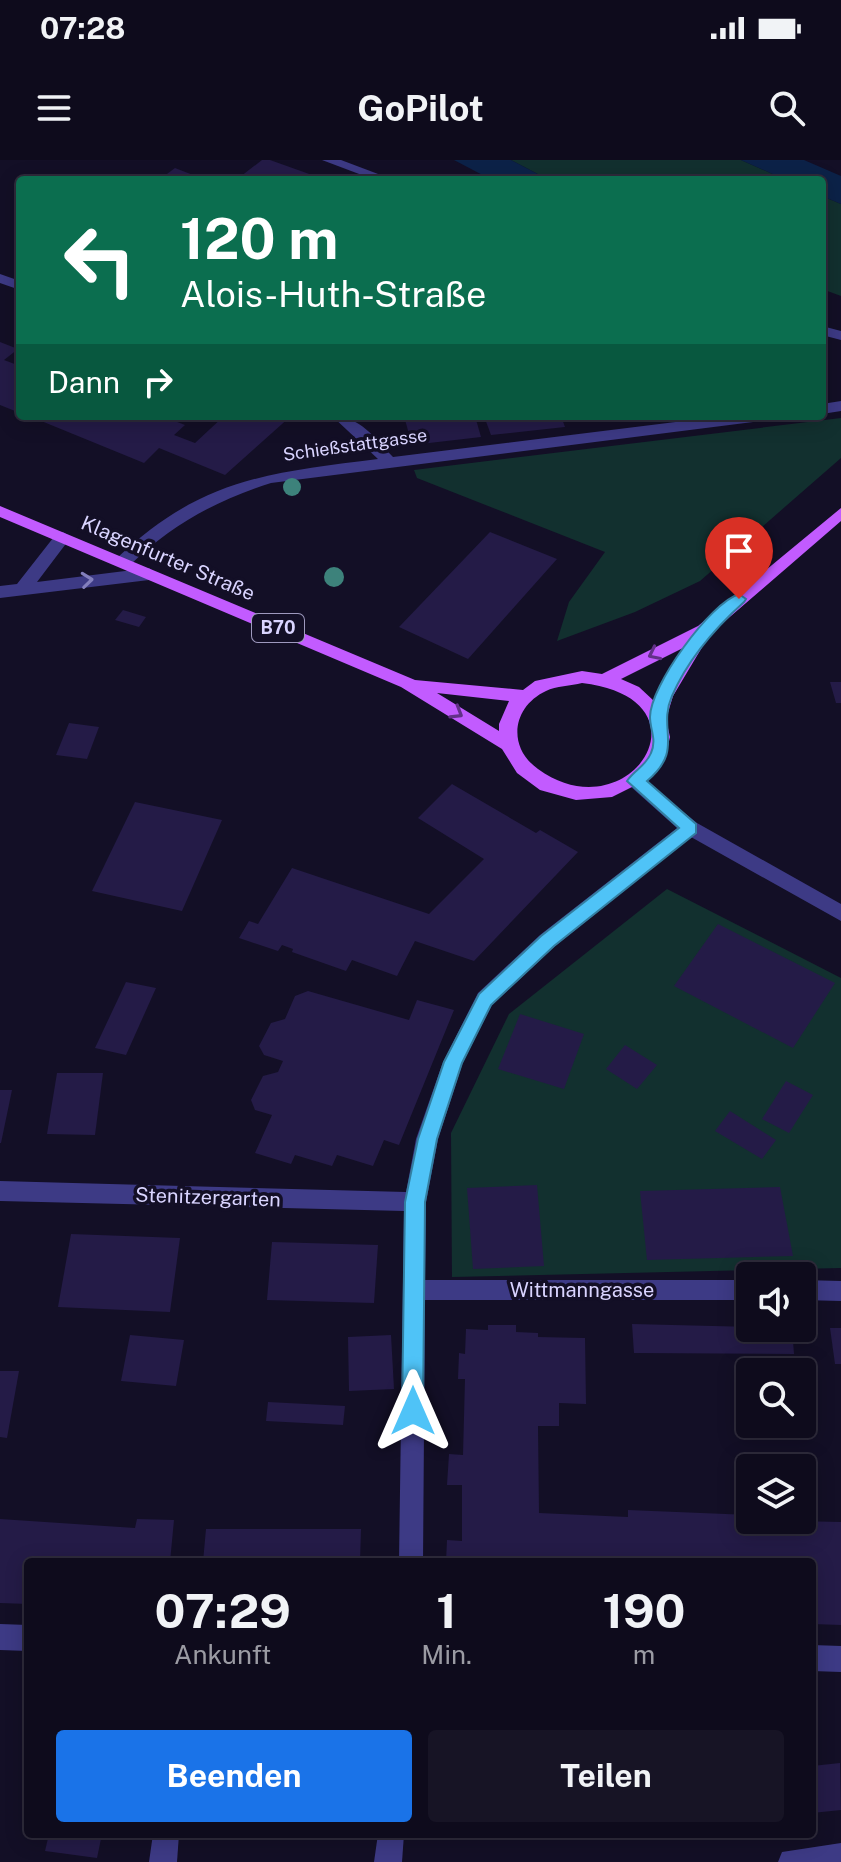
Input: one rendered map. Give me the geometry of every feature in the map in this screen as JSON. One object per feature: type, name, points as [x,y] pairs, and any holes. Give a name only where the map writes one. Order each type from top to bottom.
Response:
[{"type":"main road","name":"Klagenfurter Straße","points":[[0,511],[407,683],[506,744]]},
{"type":"main road","points":[[605,680],[704,630],[841,513]]},
{"type":"main road","points":[[658,717],[664,696],[704,630]]},
{"type":"main road","points":[[506,744],[504,727],[510,710],[522,696],[539,685],[559,679],[605,680],[637,694],[658,717],[663,734],[660,752],[651,768],[636,781]]},
{"type":"main road","name":"Klagenfurter Straße","points":[[407,683],[522,696]]},
{"type":"main road","name":"B70","points":[[506,744],[516,763],[534,779],[558,789],[585,793],[612,790],[636,781]]},
{"type":"street","points":[[328,160],[376,176]]},
{"type":"street","points":[[344,420],[362,433],[388,461]]},
{"type":"street","name":"Schießstattgasse","points":[[123,562],[151,533],[194,506],[234,488],[269,478],[728,420]]},
{"type":"street","points":[[24,587],[63,537]]},
{"type":"street","points":[[0,592],[149,574]]},
{"type":"street","points":[[636,781],[690,828],[841,913]]},
{"type":"street","points":[[411,1558],[415,1202],[427,1139],[448,1075],[485,999],[547,941],[690,828]]},
{"type":"street","name":"Stenitzergarten","points":[[0,1191],[415,1202]]},
{"type":"street","name":"Wittmanngasse","points":[[414,1290],[736,1290]]},
{"type":"street","points":[[816,1290],[841,1291]]},
{"type":"street","points":[[0,1637],[24,1638]]},
{"type":"street","points":[[816,1658],[841,1659]]},
{"type":"street","points":[[163,1862],[166,1838]]},
{"type":"street","points":[[388,1862],[391,1838]]},
{"type":"street","points":[[792,1862],[841,1857]]},
{"type":"green space","points":[[511,160],[741,160],[777,176],[541,176]]},
{"type":"green space","points":[[826,198],[841,204],[841,296],[826,290]]},
{"type":"green space","points":[[841,418],[841,458],[700,581],[635,612],[557,641],[569,602],[605,552],[417,478],[414,470],[826,420]]},
{"type":"green space","points":[[667,889],[841,978],[841,1268],[816,1269],[816,1262],[736,1262],[736,1270],[452,1277],[451,1133],[509,1014]]},
{"type":"water","points":[[454,160],[511,160],[541,176],[484,176]]},
{"type":"water","points":[[741,160],[804,160],[841,176],[841,204],[826,198],[826,176],[777,176]]},
{"type":"building","points":[[262,160],[270,160],[315,176],[241,176]]},
{"type":"building","points":[[175,168],[196,176],[164,176]]},
{"type":"building","points":[[0,342],[16,348],[4,360],[16,364],[16,411],[0,405]]},
{"type":"building","points":[[39,420],[172,420],[185,425],[174,435],[195,443],[220,420],[287,420],[225,475],[159,448],[144,463]]},
{"type":"building","points":[[405,420],[476,420],[481,437],[412,445]]},
{"type":"building","points":[[485,420],[562,420],[565,427],[491,435]]},
{"type":"building","points":[[490,532],[557,559],[468,659],[399,627]]},
{"type":"building","points":[[123,610],[146,617],[139,627],[115,620]]},
{"type":"building","points":[[830,682],[841,682],[841,703],[836,703]]},
{"type":"building","points":[[69,723],[99,727],[87,759],[56,755]]},
{"type":"building","points":[[452,784],[536,833],[540,830],[578,852],[474,961],[415,941],[397,976],[352,960],[346,971],[292,952],[293,949],[282,945],[278,951],[239,938],[249,921],[258,924],[292,868],[429,914],[484,859],[418,818]]},
{"type":"building","points":[[135,802],[222,820],[182,911],[92,891]]},
{"type":"building","points":[[718,924],[835,983],[793,1048],[674,986]]},
{"type":"building","points":[[126,982],[156,988],[126,1055],[95,1048]]},
{"type":"building","points":[[308,991],[409,1020],[417,1000],[454,1010],[399,1145],[384,1140],[373,1166],[337,1155],[332,1166],[295,1155],[291,1164],[255,1153],[272,1115],[255,1110],[251,1100],[263,1076],[278,1072],[283,1061],[264,1055],[259,1046],[271,1023],[285,1019],[295,996]]},
{"type":"building","points":[[520,1014],[584,1034],[564,1089],[498,1069]]},
{"type":"building","points":[[625,1045],[657,1065],[637,1089],[606,1069]]},
{"type":"building","points":[[57,1073],[103,1073],[95,1135],[47,1134]]},
{"type":"building","points":[[786,1081],[813,1095],[789,1133],[762,1119]]},
{"type":"building","points":[[0,1090],[12,1090],[1,1143],[0,1143]]},
{"type":"building","points":[[730,1111],[776,1140],[762,1159],[715,1131]]},
{"type":"building","points":[[537,1185],[544,1266],[473,1269],[467,1188]]},
{"type":"building","points":[[780,1187],[793,1256],[647,1260],[640,1191]]},
{"type":"building","points":[[71,1234],[180,1238],[170,1312],[58,1307]]},
{"type":"building","points":[[272,1242],[378,1245],[374,1303],[267,1300]]},
{"type":"building","points":[[632,1324],[736,1327],[736,1342],[793,1342],[794,1354],[634,1353]]},
{"type":"building","points":[[488,1325],[516,1325],[516,1332],[538,1333],[538,1337],[585,1338],[586,1404],[559,1403],[559,1426],[538,1426],[539,1513],[628,1517],[628,1510],[736,1514],[736,1534],[816,1534],[816,1521],[841,1522],[841,1625],[816,1624],[816,1558],[446,1558],[447,1540],[462,1541],[462,1485],[447,1485],[449,1454],[463,1455],[465,1379],[458,1379],[459,1353],[465,1354],[466,1329],[488,1330]]},
{"type":"building","points":[[830,1328],[841,1328],[841,1364],[835,1364]]},
{"type":"building","points":[[130,1335],[184,1340],[176,1386],[121,1381]]},
{"type":"building","points":[[391,1335],[394,1389],[349,1391],[348,1337]]},
{"type":"building","points":[[0,1371],[19,1371],[7,1438],[0,1437]]},
{"type":"building","points":[[268,1402],[345,1406],[343,1425],[266,1421]]},
{"type":"building","points":[[0,1519],[135,1528],[137,1519],[174,1520],[170,1558],[24,1558],[24,1604],[0,1603]]},
{"type":"building","points":[[206,1529],[361,1529],[360,1558],[203,1558]]},
{"type":"building","points":[[840,1763],[841,1810],[816,1813],[816,1766]]},
{"type":"building","points":[[48,1838],[101,1838],[97,1858],[45,1851]]},
{"type":"route","points":[[413,1411],[415,1202],[427,1139],[453,1062],[485,999],[547,941],[690,828],[636,781],[651,768],[660,752],[663,734],[658,717],[664,696],[704,630],[739,599]]}]
